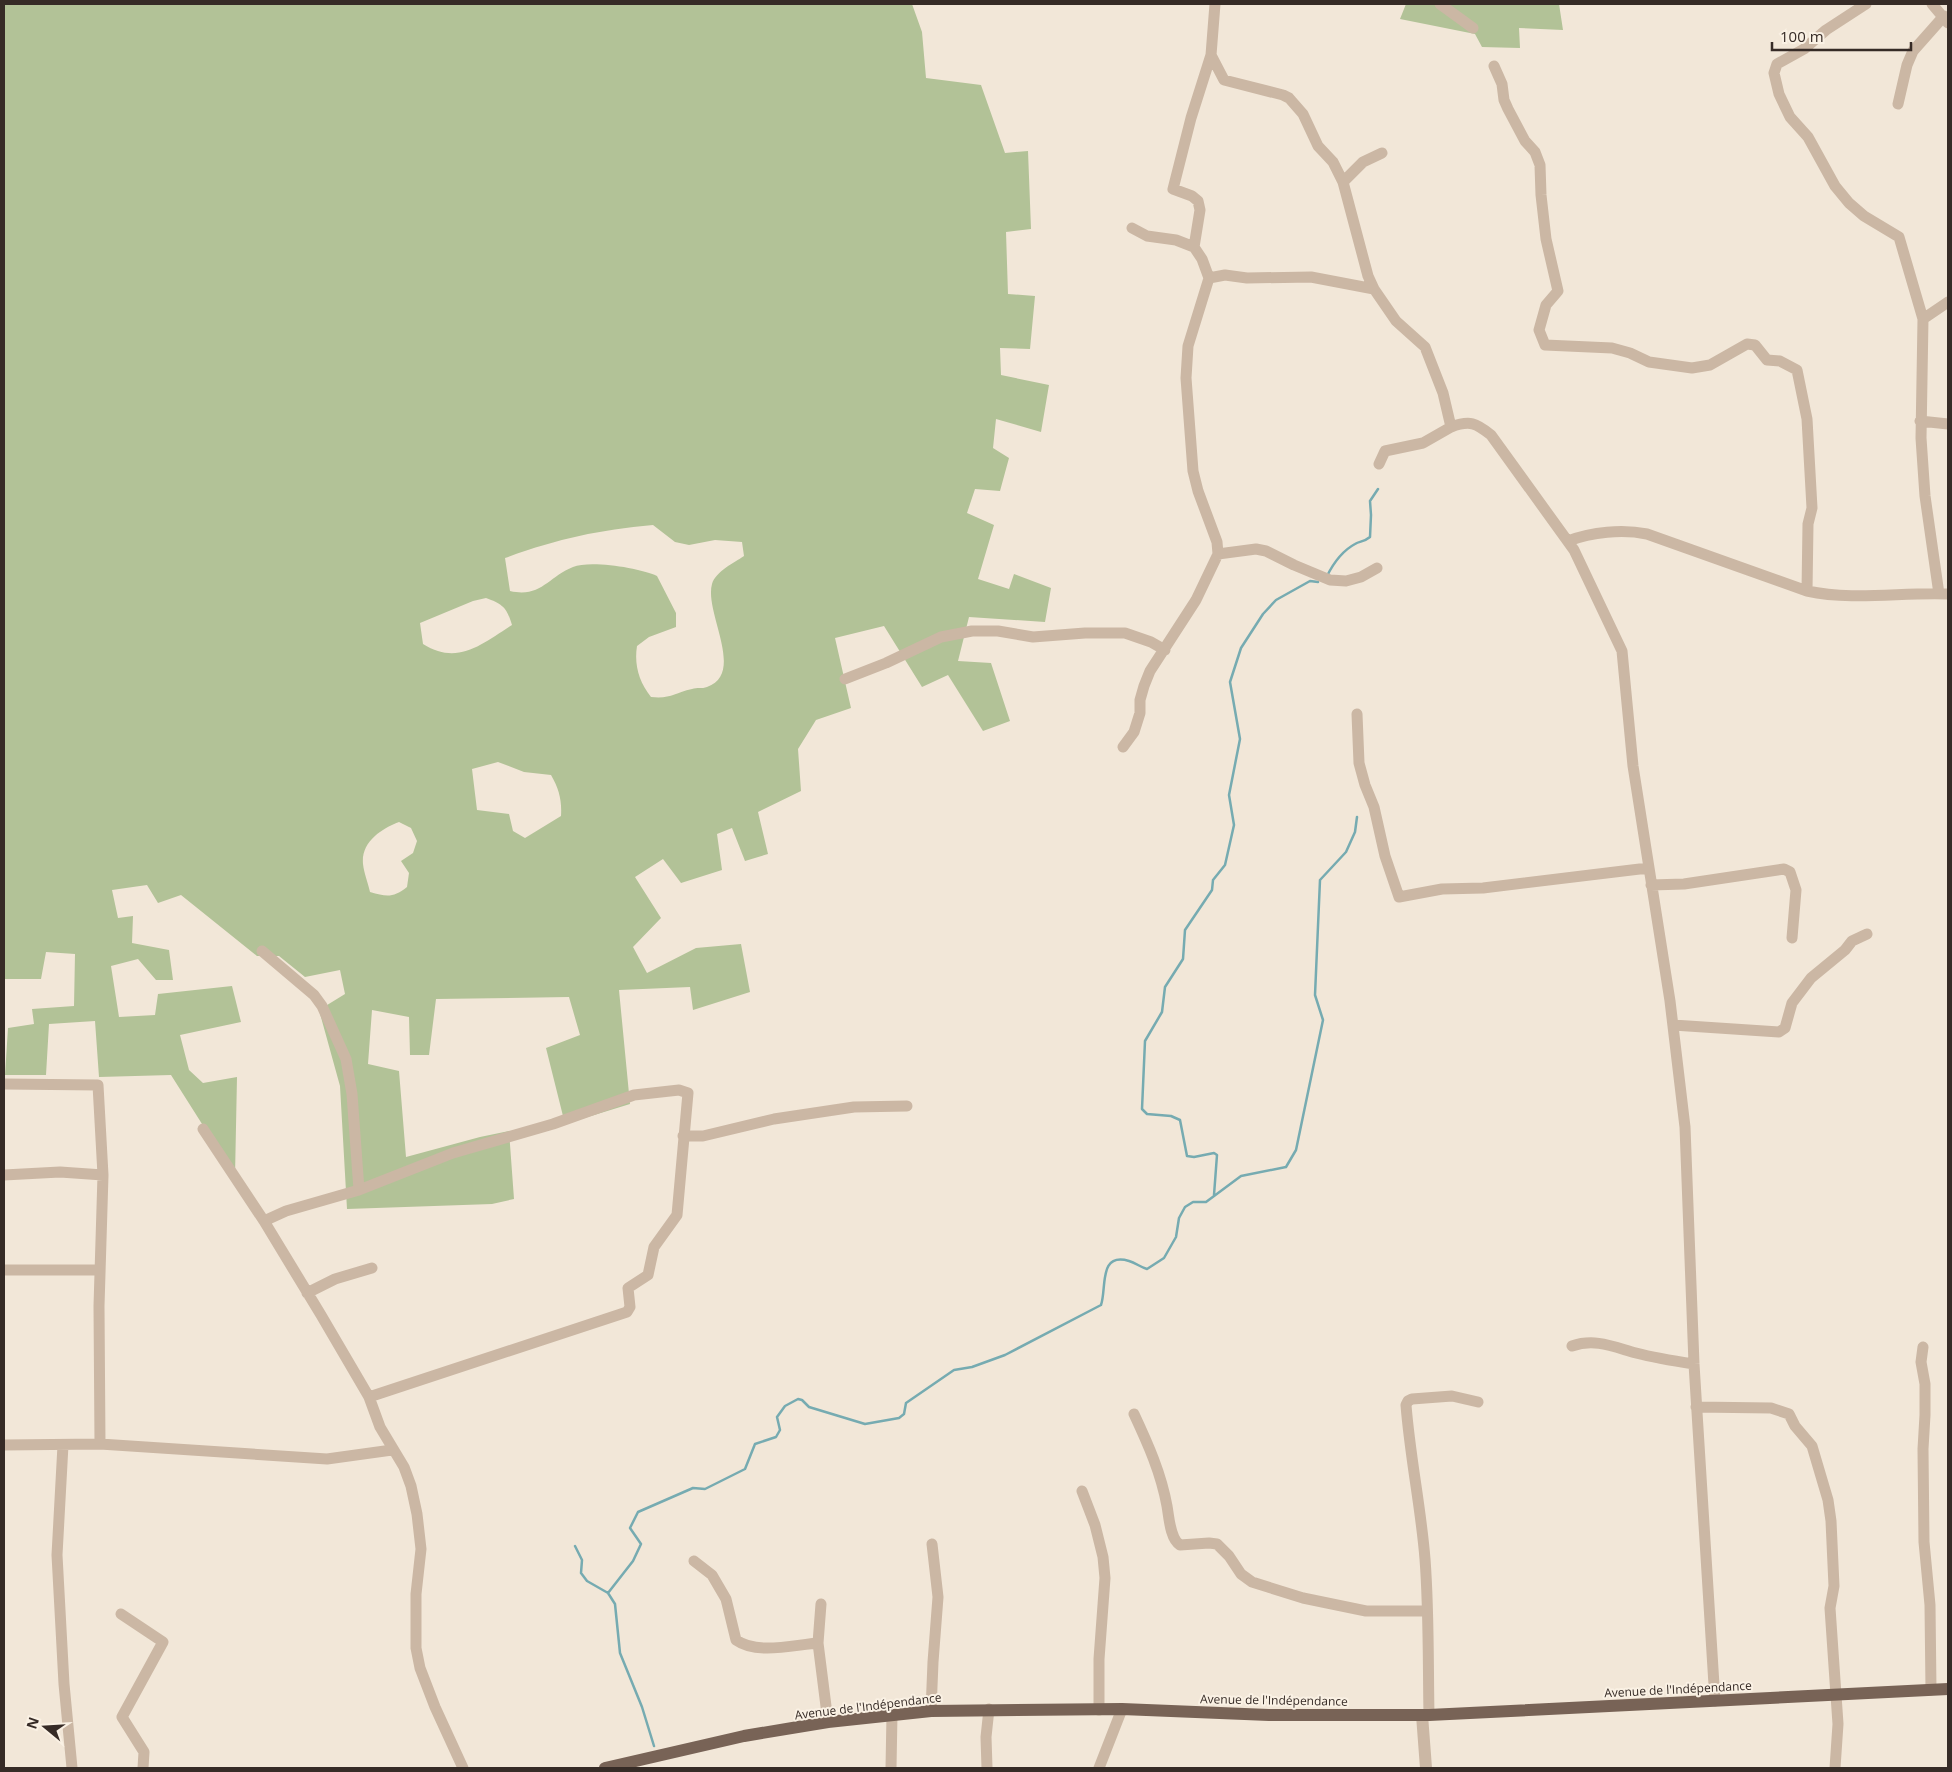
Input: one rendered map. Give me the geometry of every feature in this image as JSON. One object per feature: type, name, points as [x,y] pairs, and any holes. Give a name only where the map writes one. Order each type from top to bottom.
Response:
[{"type":"main road","name":"Avenue de l'Indépendance","points":[[605,1768],[744,1736],[828,1722],[931,1711],[989,1709],[1122,1710],[1270,1715],[1425,1715],[1948,1689]]},
{"type":"street","points":[[1194,247],[1200,210],[1198,201],[1192,196],[1172,189],[1210,55],[1215,4]]},
{"type":"street","points":[[1440,4],[1472,28]]},
{"type":"street","points":[[1568,541],[1585,535],[1635,532],[1648,534],[1807,591],[1848,597],[1943,594],[1925,496],[1920,421],[1923,319],[1899,237],[1864,216],[1849,203],[1835,186],[1808,137],[1790,117],[1779,94],[1774,74],[1777,64],[1804,49],[1826,30],[1866,4]]},
{"type":"street","points":[[1898,104],[1906,65],[1913,51],[1946,20],[1932,4]]},
{"type":"street","points":[[1210,55],[1221,76],[1227,82],[1282,94],[1289,98],[1304,114],[1318,146],[1333,162],[1344,182],[1368,276],[1374,289],[1396,321],[1425,347],[1443,393],[1451,427]]},
{"type":"street","points":[[1494,66],[1502,84],[1504,100],[1508,109],[1525,141],[1535,152],[1540,165],[1546,239],[1558,291],[1546,305],[1539,330],[1545,345],[1612,348],[1630,353],[1648,362],[1692,368],[1710,365],[1747,344],[1755,345],[1767,360],[1780,361],[1798,370],[1807,419],[1812,508],[1808,524],[1807,591]]},
{"type":"street","points":[[1344,182],[1363,162],[1382,153]]},
{"type":"street","points":[[1123,747],[1134,732],[1140,713],[1140,700],[1147,678],[1196,600],[1218,554],[1217,542],[1198,491],[1193,471],[1186,378],[1188,346],[1209,278],[1202,259],[1194,247],[1176,240],[1147,236],[1132,228]]},
{"type":"street","points":[[1209,278],[1225,275],[1247,278],[1311,277],[1374,289]]},
{"type":"street","points":[[1923,319],[1948,302]]},
{"type":"street","points":[[1920,421],[1948,424]]},
{"type":"street","points":[[1379,464],[1387,450],[1424,443],[1451,427],[1465,422],[1478,425],[1491,435],[1568,541],[1581,563],[1622,651],[1633,766],[1673,1026],[1685,1127],[1696,1407],[1715,1700]]},
{"type":"street","points":[[1218,554],[1256,550],[1266,551],[1294,566],[1330,580],[1346,581],[1361,577],[1377,568]]},
{"type":"street","points":[[845,679],[886,663],[941,637],[972,631],[998,631],[1033,637],[1125,633],[1151,642],[1165,650]]},
{"type":"street","points":[[1357,714],[1359,763],[1374,807],[1385,856],[1398,897],[1442,889],[1483,888],[1648,868]]},
{"type":"street","points":[[1651,885],[1684,884],[1784,869],[1790,872],[1796,890],[1792,938]]},
{"type":"street","points":[[1673,1026],[1779,1032],[1785,1028],[1792,1003],[1811,978],[1845,950],[1852,941],[1867,934]]},
{"type":"street","points":[[262,951],[314,995],[322,1006],[346,1059],[352,1094],[359,1190]]},
{"type":"street","points":[[4,1084],[98,1086],[103,1175],[100,1270],[100,1444]]},
{"type":"street","points":[[264,1221],[286,1211],[359,1190],[452,1154],[554,1124],[634,1096],[679,1090],[688,1093],[676,1215],[654,1247],[648,1275],[628,1288],[630,1307],[627,1312],[369,1397]]},
{"type":"street","points":[[683,1136],[703,1136],[774,1119],[854,1107],[907,1106]]},
{"type":"street","points":[[203,1129],[264,1221],[307,1293],[369,1397],[380,1427],[392,1450],[404,1466],[411,1486],[422,1549],[416,1594],[416,1648],[420,1668],[435,1707],[463,1768]]},
{"type":"street","points":[[4,1175],[60,1172],[103,1175]]},
{"type":"street","points":[[307,1293],[335,1279],[372,1268]]},
{"type":"street","points":[[4,1270],[100,1270]]},
{"type":"street","points":[[1572,1346],[1589,1342],[1607,1344],[1636,1353],[1694,1364]]},
{"type":"street","points":[[1923,1347],[1921,1362],[1925,1384],[1926,1415],[1924,1542],[1930,1605],[1931,1690]]},
{"type":"street","points":[[1426,1768],[1424,1553],[1406,1405],[1412,1399],[1452,1396],[1478,1402]]},
{"type":"street","points":[[1696,1407],[1771,1408],[1782,1411],[1789,1414],[1794,1426],[1812,1446],[1828,1500],[1831,1521],[1834,1586],[1830,1608],[1838,1724],[1835,1768]]},
{"type":"street","points":[[1134,1414],[1150,1448],[1162,1482],[1173,1535],[1177,1544],[1216,1544],[1229,1556],[1241,1574],[1252,1582],[1303,1598],[1374,1611],[1426,1611]]},
{"type":"street","points":[[4,1445],[100,1444],[327,1459],[392,1450]]},
{"type":"street","points":[[63,1445],[58,1555],[64,1684],[72,1768]]},
{"type":"street","points":[[1082,1491],[1097,1533],[1103,1557],[1099,1710]]},
{"type":"street","points":[[931,1711],[938,1596],[932,1544]]},
{"type":"street","points":[[694,1561],[712,1575],[726,1599],[736,1640],[744,1646],[755,1648],[818,1643]]},
{"type":"street","points":[[821,1604],[818,1643],[828,1722]]},
{"type":"street","points":[[121,1614],[163,1642],[122,1717],[144,1752],[143,1768]]},
{"type":"street","points":[[987,1768],[986,1737],[989,1709]]},
{"type":"street","points":[[1100,1768],[1122,1710]]},
{"type":"street","points":[[891,1768],[892,1714]]},
{"type":"green space","points":[[4,4],[912,4],[922,32],[926,78],[981,85],[1005,153],[1028,151],[1031,229],[1006,232],[1008,294],[1035,296],[1030,349],[1000,348],[1001,375],[1049,385],[1041,432],[996,419],[993,448],[1009,458],[1000,491],[975,489],[967,513],[994,525],[978,579],[1009,589],[1014,574],[1051,588],[1045,622],[969,617],[958,661],[991,663],[1010,721],[983,731],[948,675],[922,687],[884,626],[835,638],[851,708],[816,720],[798,749],[801,791],[758,812],[768,854],[745,861],[732,828],[717,834],[722,870],[681,883],[663,859],[635,877],[661,918],[633,947],[647,973],[696,948],[741,944],[750,992],[693,1010],[690,987],[619,990],[630,1104],[565,1124],[546,1048],[580,1035],[569,997],[436,999],[429,1055],[410,1055],[409,1017],[372,1010],[368,1064],[399,1071],[406,1157],[509,1131],[514,1199],[492,1204],[347,1209],[340,1086],[319,1010],[345,994],[340,970],[305,977],[279,956],[257,956],[181,895],[158,903],[147,885],[112,890],[118,918],[133,916],[132,943],[169,950],[173,980],[156,980],[138,959],[111,966],[119,1017],[155,1015],[158,994],[232,986],[241,1022],[180,1035],[189,1070],[203,1083],[237,1077],[235,1176],[171,1075],[99,1077],[95,1021],[49,1024],[46,1075],[5,1075],[8,1028],[34,1024],[32,1009],[74,1006],[75,954],[46,952],[41,979],[4,979]],"holes":[[[653,525],[675,542],[689,545],[715,540],[742,542],[744,556],[721,571],[712,584],[713,610],[724,656],[723,669],[718,680],[707,687],[694,688],[668,696],[651,697],[643,685],[637,667],[637,646],[649,637],[676,627],[676,613],[657,576],[639,570],[615,566],[581,565],[564,571],[544,585],[529,592],[510,591],[505,558],[578,536]],[[486,598],[497,602],[504,607],[512,625],[480,645],[459,653],[447,653],[423,644],[420,623],[473,601]],[[498,762],[524,772],[551,775],[559,795],[561,816],[525,838],[513,831],[509,814],[477,810],[472,769]],[[399,822],[411,828],[417,841],[413,853],[401,861],[409,873],[407,887],[394,895],[385,896],[370,892],[363,864],[363,856],[365,849],[374,837]]]},
{"type":"green space","points":[[1406,4],[1559,4],[1563,30],[1519,28],[1520,48],[1482,47],[1475,34],[1400,19]]},
{"type":"waterway","points":[[1327,576],[1335,562],[1346,550],[1370,537],[1370,501],[1378,489]]},
{"type":"waterway","points":[[1214,1195],[1217,1155],[1214,1153],[1194,1157],[1187,1156],[1180,1120],[1171,1116],[1147,1114],[1142,1109],[1145,1041],[1162,1012],[1165,987],[1183,959],[1185,930],[1212,890],[1213,880],[1225,865],[1234,825],[1229,795],[1240,739],[1230,682],[1241,648],[1263,614],[1276,600],[1310,581],[1318,582]]},
{"type":"waterway","points":[[608,1593],[633,1561],[641,1544],[630,1528],[638,1512],[693,1488],[705,1489],[745,1469],[755,1444],[776,1437],[780,1430],[777,1417],[785,1406],[798,1399],[802,1400],[809,1407],[865,1424],[899,1418],[904,1414],[906,1403],[954,1370],[972,1367],[1005,1355],[1101,1305],[1108,1266],[1112,1262],[1119,1260],[1129,1261],[1147,1269],[1164,1258],[1176,1237],[1179,1218],[1185,1207],[1193,1202],[1206,1202],[1241,1176],[1286,1167],[1296,1150],[1323,1020],[1315,995],[1320,880],[1346,852],[1355,832],[1357,817]]},
{"type":"waterway","points":[[575,1546],[582,1560],[581,1573],[587,1581],[608,1593],[615,1604],[620,1653],[642,1707],[654,1746]]}]
